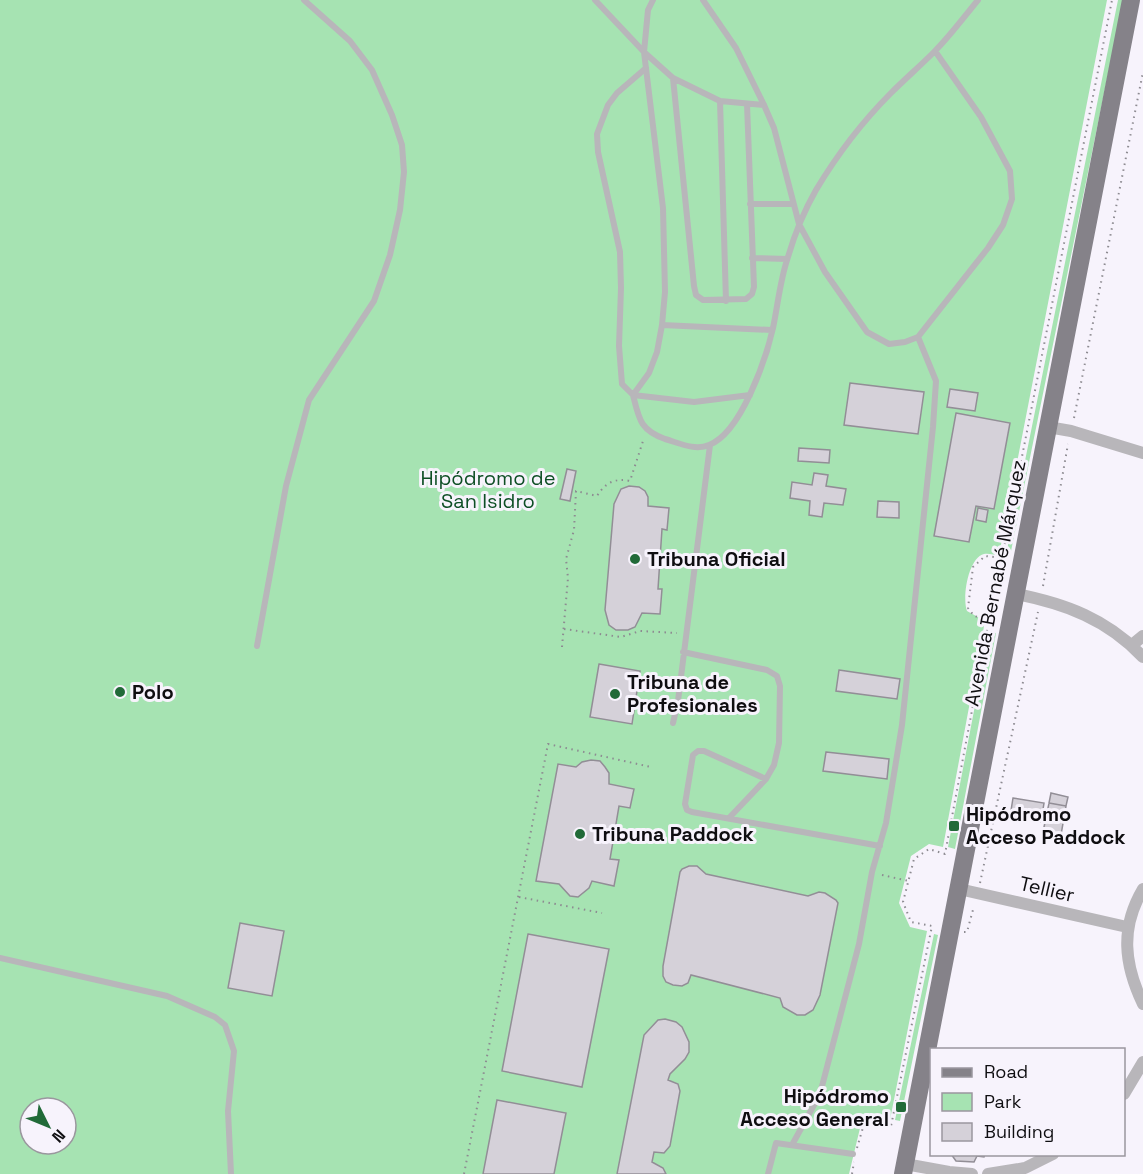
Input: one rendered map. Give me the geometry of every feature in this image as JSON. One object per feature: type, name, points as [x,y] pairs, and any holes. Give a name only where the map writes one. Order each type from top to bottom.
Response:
[{"type":"main road","name":"Avenida Bernabé Márquez","points":[[904,1169],[1131,0]]},
{"type":"street","points":[[1048,427],[1071,431],[1143,453]]},
{"type":"street","points":[[1016,594],[1078,610],[1106,626],[1132,645],[1143,657]]},
{"type":"street","points":[[1132,645],[1143,636]]},
{"type":"street","name":"Tellier","points":[[959,889],[1127,927]]},
{"type":"street","points":[[1143,889],[1134,904],[1127,927],[1128,963],[1143,1004]]},
{"type":"street","points":[[1125,1092],[1143,1062]]},
{"type":"street","points":[[988,1174],[1027,1171],[1051,1156]]},
{"type":"street","points":[[904,1169],[972,1174]]},
{"type":"lane","points":[[257,646],[286,486],[309,400],[374,301],[390,255],[400,210],[404,172],[402,145],[392,115],[372,70],[350,41],[304,0]]},
{"type":"lane","points":[[595,0],[644,52],[673,78],[720,101],[764,105]]},
{"type":"lane","points":[[633,395],[649,373],[657,352],[665,292],[663,208],[644,52],[648,10],[653,0]]},
{"type":"lane","points":[[703,0],[736,48],[774,128],[799,224],[825,272],[867,332],[889,344],[918,337],[988,248],[1003,225],[1012,199],[1010,171],[981,117],[935,51]]},
{"type":"lane","points":[[646,68],[617,93],[608,105],[597,134],[598,152],[620,252],[619,346],[622,384],[633,395],[639,420],[653,435],[693,447],[710,445],[722,436],[741,415],[750,395],[772,330],[787,259],[799,224],[816,190],[850,141],[890,93],[935,51],[978,0]]},
{"type":"lane","points":[[673,78],[694,286],[696,295],[703,300],[746,299],[752,294],[754,287],[747,104]]},
{"type":"lane","points":[[720,101],[726,301]]},
{"type":"lane","points":[[750,204],[792,204]]},
{"type":"lane","points":[[752,258],[787,259]]},
{"type":"lane","points":[[662,325],[772,330]]},
{"type":"lane","points":[[792,1145],[820,1094],[859,944],[872,872],[890,800],[902,725],[936,381],[918,337]]},
{"type":"lane","points":[[633,395],[694,402],[750,395]]},
{"type":"lane","points":[[673,723],[710,445]]},
{"type":"lane","points":[[683,652],[767,670],[777,676],[780,686],[778,743],[774,765],[766,779],[729,818]]},
{"type":"lane","points":[[766,779],[704,751],[698,751],[693,755],[685,804],[687,810],[879,846]]},
{"type":"lane","points":[[0,958],[167,996],[215,1017],[225,1025],[234,1051],[228,1111],[231,1174]]},
{"type":"lane","points":[[768,1174],[777,1143],[853,1154]]},
{"type":"path","points":[[852,1174],[864,1124],[873,1121],[891,1126],[932,926],[911,922],[903,902],[914,859],[928,849],[945,854],[989,620],[974,615],[968,608],[973,567],[985,556],[1002,558],[1112,0]]},
{"type":"path","points":[[951,930],[967,932],[978,893],[1041,599],[1071,431],[1143,72]]},
{"type":"path","points":[[562,646],[568,578],[566,559],[574,530],[576,491],[597,496],[610,482],[620,479],[630,481],[646,429]]},
{"type":"path","points":[[564,629],[621,637],[640,631],[686,633]]},
{"type":"path","points":[[464,1174],[548,744],[651,767]]},
{"type":"path","points":[[872,872],[909,881]]},
{"type":"path","points":[[519,897],[602,913]]},
{"type":"green space","name":"Hipódromo de San Isidro","points":[[0,0],[1107,0],[999,555],[984,554],[978,557],[970,570],[966,588],[967,611],[985,621],[943,847],[929,844],[911,856],[899,903],[910,927],[927,931],[890,1120],[878,1118],[864,1121],[861,1124],[849,1174],[0,1174]]},
{"type":"green space","points":[[1118,0],[1123,0],[1010,556],[1006,555]]},
{"type":"green space","points":[[989,632],[996,633],[955,849],[948,847]]},
{"type":"green space","points":[[934,934],[938,935],[900,1121],[895,1120]]},
{"type":"building","points":[[850,383],[924,392],[918,434],[844,425]]},
{"type":"building","points":[[950,389],[978,393],[975,411],[947,407]]},
{"type":"building","points":[[956,413],[1010,423],[994,509],[976,506],[969,542],[934,536]]},
{"type":"building","points":[[799,448],[830,450],[829,463],[798,461]]},
{"type":"building","points":[[567,469],[576,471],[570,501],[560,499]]},
{"type":"building","points":[[814,473],[828,475],[826,486],[846,489],[843,505],[824,503],[822,517],[809,515],[810,501],[790,498],[792,482],[812,485]]},
{"type":"building","name":"Tribuna Oficial","points":[[629,486],[639,487],[645,491],[648,506],[669,508],[667,530],[662,529],[658,589],[662,589],[660,614],[642,613],[635,627],[628,630],[616,630],[609,625],[605,610],[614,504],[621,489]]},
{"type":"building","points":[[878,501],[899,502],[899,518],[877,517]]},
{"type":"building","points":[[978,508],[988,510],[986,522],[976,520]]},
{"type":"building","name":"Tribuna de Profesionales","points":[[599,664],[640,671],[632,724],[590,717]]},
{"type":"building","points":[[839,670],[900,679],[897,699],[836,691]]},
{"type":"building","points":[[826,752],[889,759],[887,779],[823,771]]},
{"type":"building","name":"Tribuna Paddock","points":[[600,761],[605,767],[609,773],[609,784],[634,789],[630,808],[619,806],[610,859],[619,860],[614,886],[592,881],[589,888],[578,897],[570,896],[559,884],[536,881],[558,764],[576,767],[582,762]]},
{"type":"building","points":[[1051,793],[1068,797],[1066,806],[1049,803]]},
{"type":"building","points":[[1013,798],[1044,803],[1041,822],[1010,817]]},
{"type":"building","points":[[1049,803],[1066,806],[1061,835],[1043,832]]},
{"type":"building","points":[[689,866],[697,866],[706,874],[808,896],[819,892],[825,893],[836,900],[838,903],[820,995],[813,1010],[805,1015],[797,1015],[783,1007],[780,998],[691,975],[688,983],[682,986],[666,982],[663,976],[663,966],[680,872]]},
{"type":"building","points":[[240,923],[284,931],[272,996],[228,988]]},
{"type":"building","points":[[528,934],[609,949],[582,1087],[502,1071]]},
{"type":"building","points":[[658,1020],[676,1022],[682,1027],[689,1042],[689,1052],[670,1074],[668,1080],[678,1084],[680,1091],[670,1146],[664,1153],[654,1152],[652,1162],[663,1168],[666,1174],[617,1174],[644,1035]]},
{"type":"building","points":[[497,1100],[566,1113],[554,1174],[483,1174]]},
{"type":"building","points":[[952,1156],[977,1156],[974,1162],[956,1161]]},
{"type":"place","name":"Tribuna Oficial","points":[[635,559]]},
{"type":"place","name":"Polo","points":[[120,692]]},
{"type":"place","name":"Tribuna de Profesionales","points":[[615,694]]},
{"type":"place","name":"Hipódromo Acceso Paddock","points":[[954,826]]},
{"type":"place","name":"Tribuna Paddock","points":[[580,834]]},
{"type":"place","name":"Hipódromo Acceso General","points":[[901,1107]]}]
